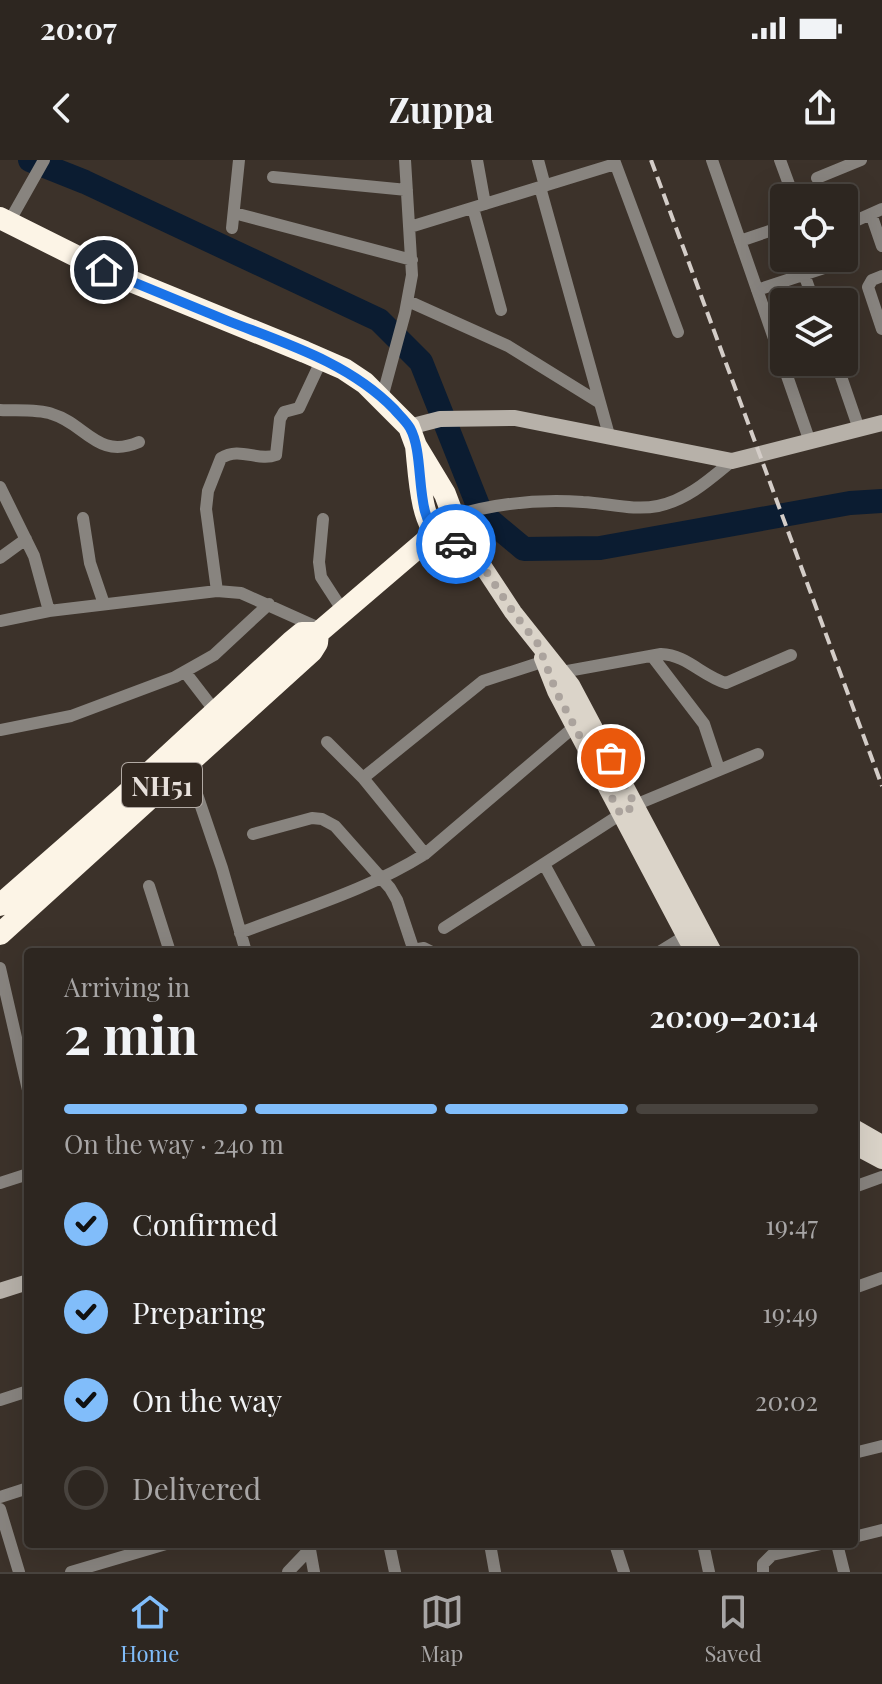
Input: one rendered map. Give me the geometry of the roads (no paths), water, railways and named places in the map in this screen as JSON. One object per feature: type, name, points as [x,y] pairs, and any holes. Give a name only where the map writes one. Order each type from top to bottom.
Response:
[{"type":"highway","points":[[4,220],[104,270],[344,369],[382,398],[413,436],[429,485],[427,514],[448,528]]},
{"type":"highway","name":"NH51","points":[[0,934],[183,753],[215,711],[302,633],[320,631],[448,528]]},
{"type":"highway","name":"NH51","points":[[0,905],[312,651],[320,631]]},
{"type":"main road","points":[[448,528],[478,561],[542,652],[562,672],[689,944]]},
{"type":"main road","points":[[542,652],[556,691],[574,727],[711,948]]},
{"type":"main road","points":[[858,1130],[882,1144]]},
{"type":"main road","points":[[858,1147],[882,1160]]},
{"type":"street","points":[[4,220],[44,160]]},
{"type":"street","points":[[232,228],[239,160]]},
{"type":"street","points":[[382,398],[407,307],[412,260],[405,160]]},
{"type":"street","points":[[477,160],[479,206],[501,310]]},
{"type":"street","points":[[538,160],[542,186],[609,435]]},
{"type":"street","points":[[712,160],[810,442]]},
{"type":"street","points":[[780,160],[789,184]]},
{"type":"street","points":[[817,178],[861,160]]},
{"type":"street","points":[[410,227],[614,162],[678,332]]},
{"type":"street","points":[[273,177],[407,190]]},
{"type":"street","points":[[876,211],[882,246]]},
{"type":"street","points":[[234,213],[412,260]]},
{"type":"street","points":[[740,241],[770,231]]},
{"type":"street","points":[[757,290],[811,272]]},
{"type":"street","points":[[804,274],[809,288]]},
{"type":"street","points":[[882,276],[872,280],[868,287],[882,329]]},
{"type":"street","points":[[407,307],[508,346],[600,403]]},
{"type":"street","points":[[217,591],[206,509],[208,491],[221,458],[236,452],[270,457],[276,455],[280,419],[284,412],[299,408],[322,359]]},
{"type":"street","points":[[841,376],[859,429]]},
{"type":"street","points":[[0,425],[0,408],[48,412],[93,441],[112,447],[127,447],[139,442]]},
{"type":"street","points":[[413,436],[440,419],[515,418],[732,461]]},
{"type":"street","points":[[448,528],[491,505],[547,501],[636,508],[657,506],[696,490],[732,461],[882,423]]},
{"type":"street","points":[[0,487],[41,576],[49,611]]},
{"type":"street","points":[[83,518],[90,563],[104,604]]},
{"type":"street","points":[[323,519],[319,562],[321,577],[343,611]]},
{"type":"street","points":[[0,558],[26,539]]},
{"type":"street","points":[[0,621],[49,611],[217,591],[241,593],[320,631]]},
{"type":"street","points":[[0,730],[71,716],[185,672],[214,655],[269,604]]},
{"type":"street","points":[[363,778],[483,681],[542,652]]},
{"type":"street","points":[[562,672],[674,654],[726,683],[791,655]]},
{"type":"street","points":[[652,656],[704,724],[719,769]]},
{"type":"street","points":[[185,672],[215,711]]},
{"type":"street","points":[[240,933],[382,879],[425,854],[574,727]]},
{"type":"street","points":[[327,742],[363,778],[425,854]]},
{"type":"street","points":[[183,753],[222,868],[245,948]]},
{"type":"street","points":[[444,928],[628,810],[758,754]]},
{"type":"street","points":[[253,834],[312,818],[335,826],[397,900],[407,948]]},
{"type":"street","points":[[544,864],[590,948]]},
{"type":"street","points":[[149,886],[169,948]]},
{"type":"street","points":[[0,968],[24,1073]]},
{"type":"street","points":[[13,1026],[24,1033]]},
{"type":"street","points":[[0,1183],[24,1175]]},
{"type":"street","points":[[858,1186],[882,1177]]},
{"type":"street","points":[[858,1287],[882,1278]]},
{"type":"street","points":[[0,1291],[24,1283]]},
{"type":"street","points":[[0,1400],[24,1392]]},
{"type":"street","points":[[858,1452],[882,1446]]},
{"type":"street","points":[[0,1497],[24,1489]]},
{"type":"street","points":[[0,1509],[19,1572]]},
{"type":"street","points":[[858,1536],[882,1530]]},
{"type":"street","points":[[71,1572],[152,1548]]},
{"type":"street","points":[[288,1572],[307,1548]]},
{"type":"street","points":[[309,1548],[314,1572]]},
{"type":"street","points":[[390,1548],[395,1572]]},
{"type":"street","points":[[491,1548],[495,1572]]},
{"type":"street","points":[[616,1548],[624,1572]]},
{"type":"street","points":[[704,1548],[709,1572]]},
{"type":"street","points":[[763,1572],[763,1564],[772,1555],[803,1548]]},
{"type":"street","points":[[838,1548],[844,1572]]},
{"type":"waterway","points":[[30,160],[85,182],[379,320],[421,362],[481,513],[524,549],[600,548],[850,503],[882,501]]},
{"type":"railway","points":[[651,160],[882,786]]}]
